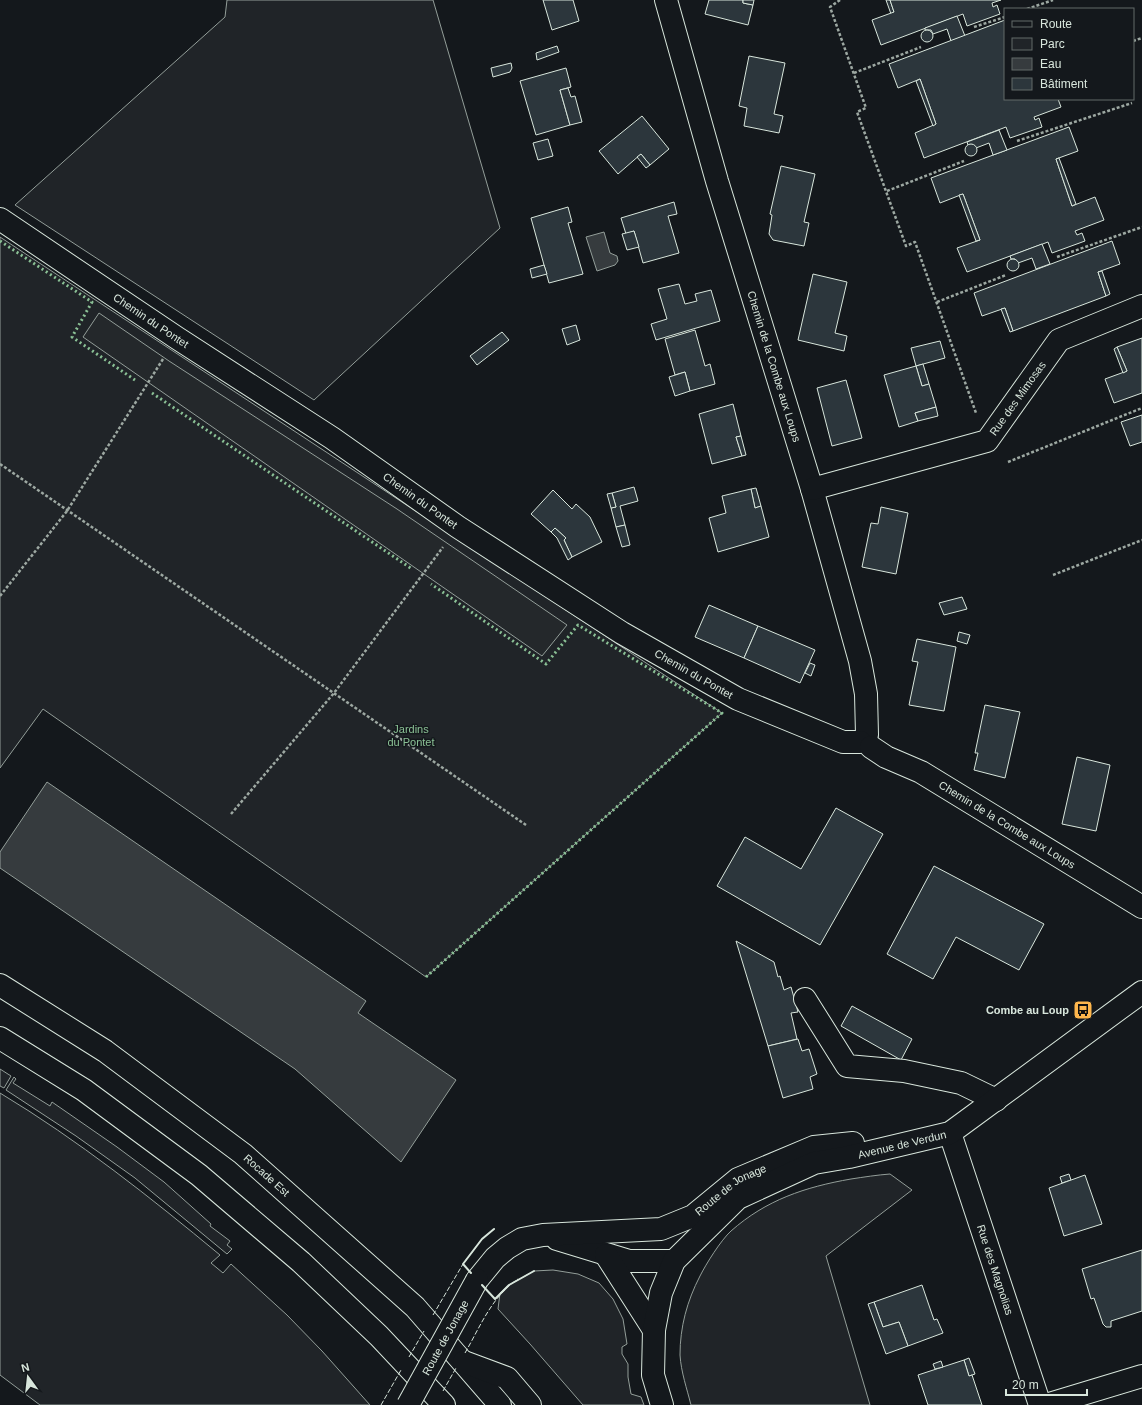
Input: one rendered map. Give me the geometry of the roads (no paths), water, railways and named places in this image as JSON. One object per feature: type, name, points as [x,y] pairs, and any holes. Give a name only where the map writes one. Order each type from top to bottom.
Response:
[{"type":"main road","name":"Chemin de la Combe aux Loups","points":[[666,0],[717,181],[812,489],[860,661],[866,694],[866,741],[886,757],[921,772],[1142,907]]},
{"type":"main road","name":"Chemin du Pontet","points":[[0,219],[177,338],[332,438],[458,527],[622,633],[738,699],[843,742],[866,741]]},
{"type":"main road","name":"Rue des Mimosas","points":[[812,489],[986,441],[1059,340],[1142,306]]},
{"type":"main road","name":"Rocade Est","points":[[0,985],[105,1051],[243,1154],[415,1307],[500,1405]]},
{"type":"main road","name":"Avenue de Verdun","points":[[674,1261],[738,1198],[814,1164],[950,1134],[1142,992]]},
{"type":"main road","points":[[805,999],[846,1066],[904,1071],[961,1083],[996,1100]]},
{"type":"main road","points":[[0,1038],[84,1090],[199,1175],[301,1262],[380,1336],[444,1405]]},
{"type":"main road","name":"Rue des Magnolias","points":[[950,1134],[1040,1405]]},
{"type":"main road","name":"Route de Jonage","points":[[408,1405],[477,1280],[495,1258],[507,1248],[522,1239],[543,1235],[661,1229],[693,1216],[738,1179],[814,1147],[869,1141],[919,1141]]},
{"type":"main road","name":"Route de Jonage","points":[[543,1235],[629,1261],[674,1261]]},
{"type":"main road","points":[[606,1255],[654,1330]]},
{"type":"main road","points":[[662,1405],[654,1375],[654,1330],[661,1293],[674,1261]]},
{"type":"main road","points":[[460,1360],[506,1378],[530,1405]]},
{"type":"main road","points":[[1046,1405],[1142,1376]]},
{"type":"water","points":[[604,232],[610,253],[617,256],[618,261],[615,265],[597,271],[586,237]]},
{"type":"water","points":[[47,782],[366,1001],[358,1013],[456,1080],[401,1162],[295,1069],[0,868],[0,852]]},
{"type":"place","name":"Combe au Loup","points":[[1083,1010]]},
{"type":"park label","name":"Jardins du Pontet","points":[[411,735]]}]
